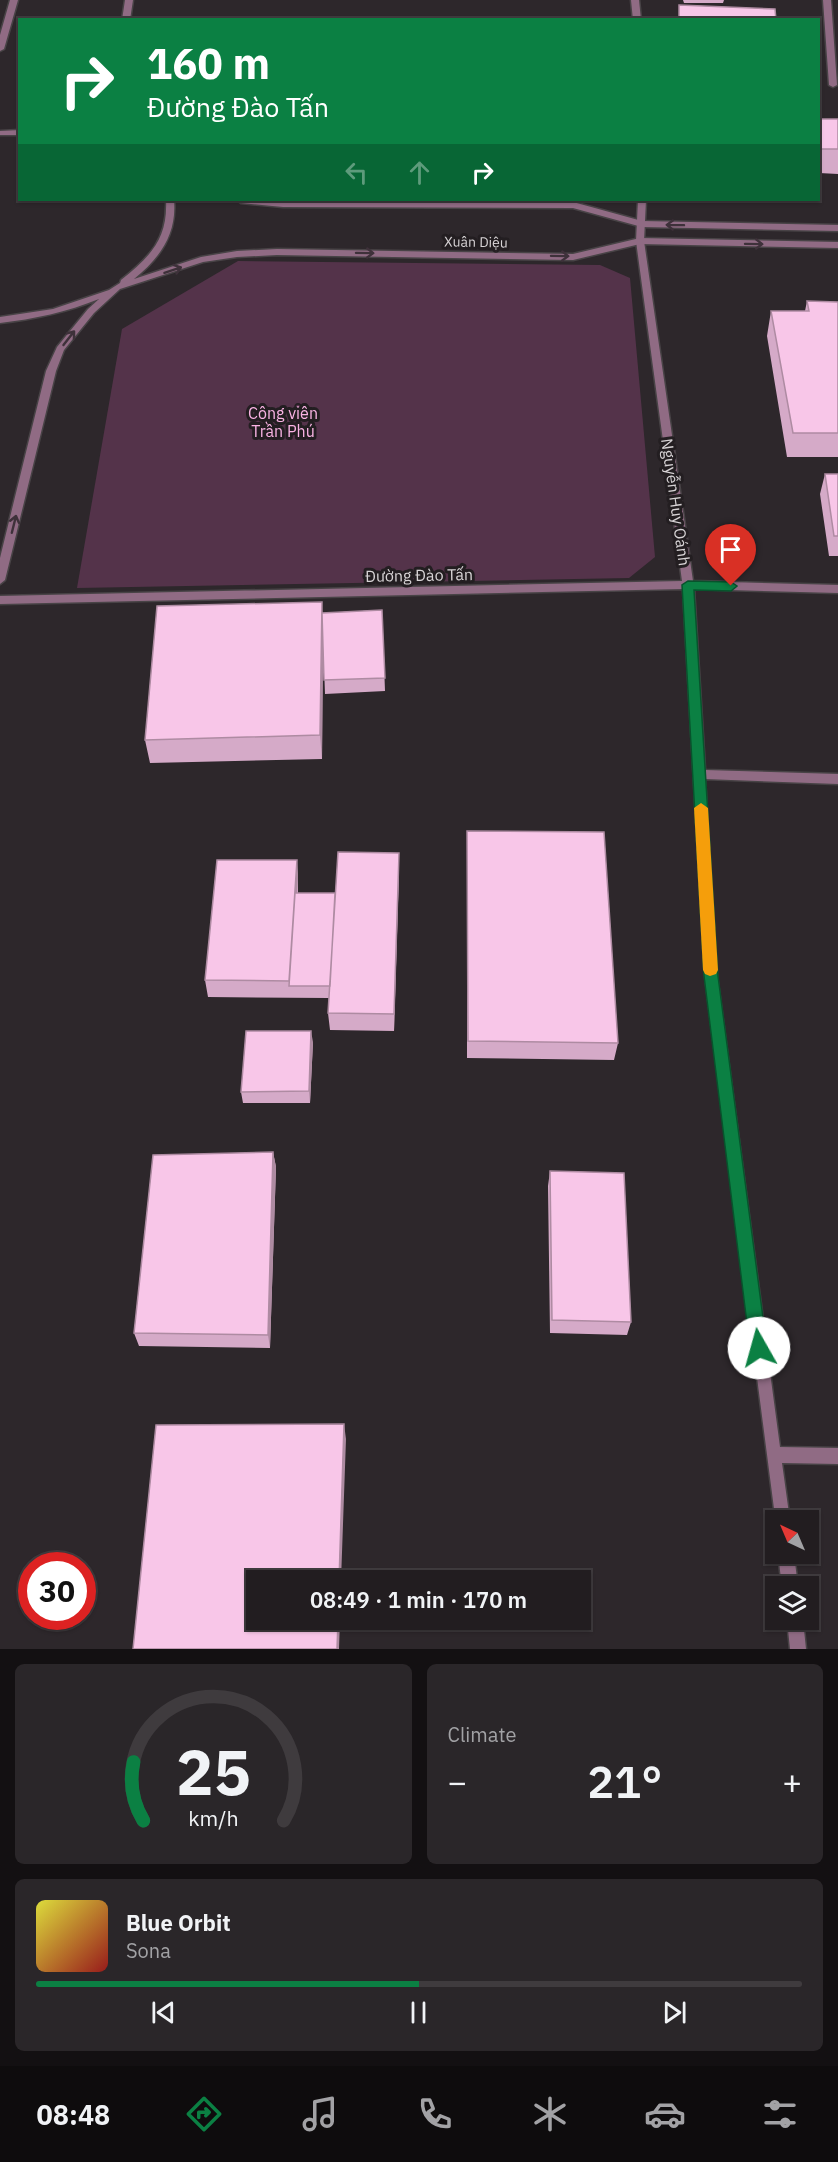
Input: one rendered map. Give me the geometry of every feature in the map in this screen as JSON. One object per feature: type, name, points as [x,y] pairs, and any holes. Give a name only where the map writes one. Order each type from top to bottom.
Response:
[{"type":"street","points":[[0,49],[14,0]]},
{"type":"street","points":[[126,18],[129,0]]},
{"type":"street","points":[[635,0],[637,18]]},
{"type":"street","points":[[827,0],[832,85]]},
{"type":"street","points":[[0,133],[18,132]]},
{"type":"street","points":[[0,580],[51,371],[60,349],[91,311],[146,265],[165,241],[172,216],[170,201]]},
{"type":"street","points":[[252,201],[283,204],[573,205],[642,224],[838,228]]},
{"type":"street","name":"Nguyễn Huy Oánh","points":[[642,201],[640,241],[688,585],[711,976],[780,1510]]},
{"type":"street","name":"Xuân Diệu","points":[[117,287],[201,260],[237,254],[277,252],[573,256],[640,241],[838,245]]},
{"type":"street","points":[[0,320],[28,318],[76,306],[117,287]]},
{"type":"street","name":"Đường Đào Tấn","points":[[0,600],[688,585],[838,589]]},
{"type":"street","points":[[699,774],[838,779]]},
{"type":"street","points":[[773,1455],[838,1456]]},
{"type":"street","points":[[796,1630],[798,1649]]},
{"type":"green space","name":"Công viên Trần Phú","points":[[238,261],[600,265],[630,278],[655,557],[629,578],[77,588],[122,329]]},
{"type":"building","points":[[679,5],[775,9],[776,18],[679,18]]},
{"type":"building","points":[[820,119],[838,119],[838,149],[820,149]]},
{"type":"building","points":[[807,301],[838,302],[838,433],[793,433],[771,311],[809,311]]},
{"type":"building","points":[[825,474],[838,474],[838,536],[834,536]]},
{"type":"building","points":[[322,602],[320,735],[145,740],[157,606]]},
{"type":"building","points":[[382,610],[385,678],[324,680],[322,613]]},
{"type":"building","points":[[467,831],[604,832],[618,1043],[468,1041]]},
{"type":"building","points":[[338,852],[399,853],[394,1014],[328,1013]]},
{"type":"building","points":[[217,860],[297,860],[289,981],[205,980]]},
{"type":"building","points":[[295,893],[335,893],[330,986],[289,986]]},
{"type":"building","points":[[246,1031],[311,1031],[309,1091],[241,1092]]},
{"type":"building","points":[[273,1152],[268,1335],[134,1333],[153,1155]]},
{"type":"building","points":[[550,1171],[624,1173],[631,1322],[552,1320]]},
{"type":"building","points":[[344,1424],[339,1570],[246,1570],[246,1630],[338,1630],[337,1649],[133,1649],[156,1425]]},
{"type":"slow traffic","points":[[701,808],[710,970]]},
{"type":"route","points":[[731,586],[688,585],[711,976],[759,1348]]}]
